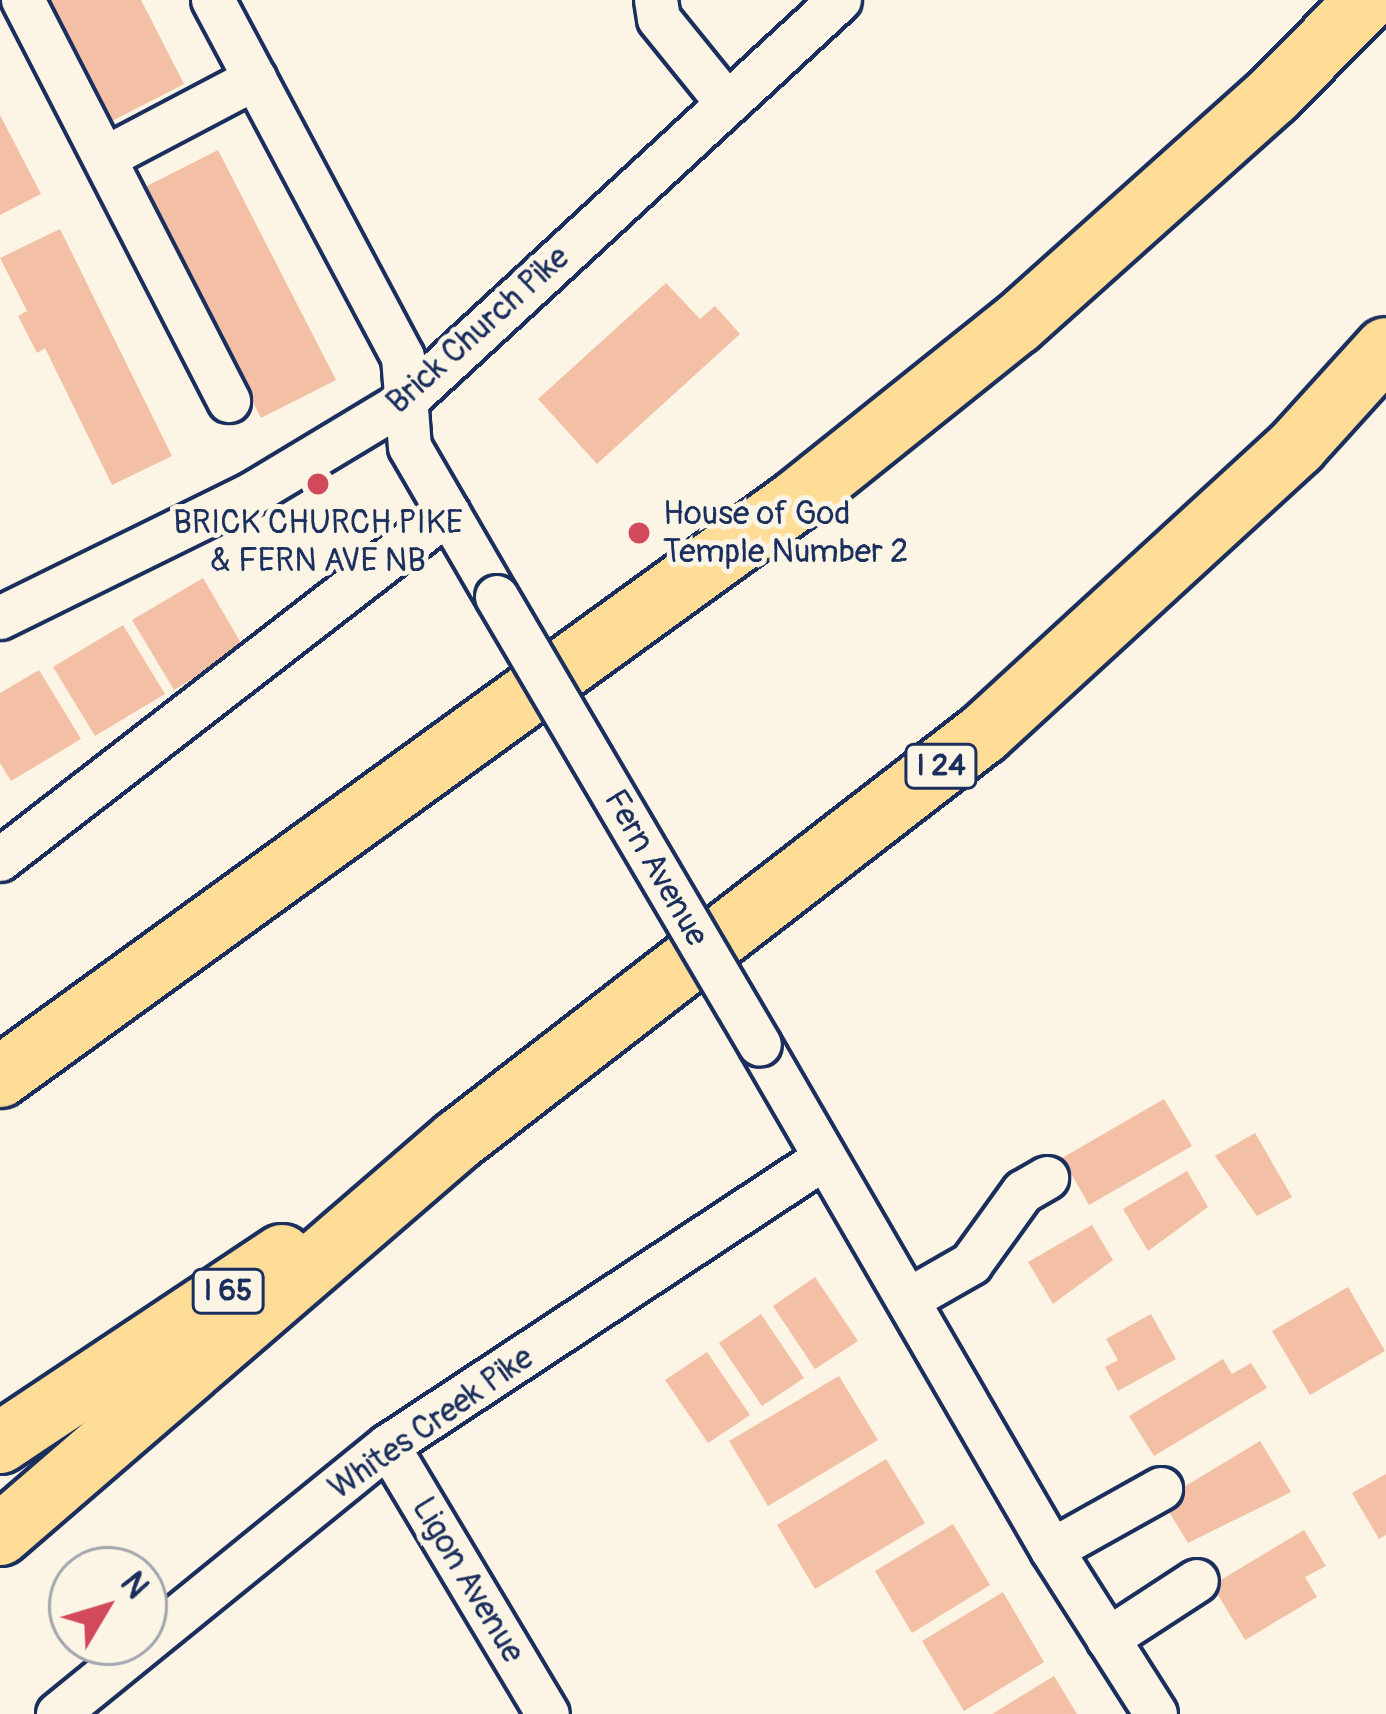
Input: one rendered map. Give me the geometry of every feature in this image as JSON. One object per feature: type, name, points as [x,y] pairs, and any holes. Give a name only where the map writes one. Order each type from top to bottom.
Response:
[{"type":"highway","points":[[4,1071],[797,500],[1017,324],[1273,95],[1367,0]]},
{"type":"highway","name":"I 24","points":[[0,1535],[458,1140],[983,734],[1297,446],[1386,348]]},
{"type":"highway","name":"I 65","points":[[0,1443],[458,1140]]},
{"type":"street","points":[[23,0],[229,401]]},
{"type":"street","name":"Fern Avenue","points":[[213,0],[403,357],[410,447],[1052,1550],[1156,1714]]},
{"type":"street","points":[[656,0],[659,19],[727,103]]},
{"type":"street","name":"Brick Church Pike","points":[[0,618],[252,494],[406,401],[840,0]]},
{"type":"street","points":[[105,158],[255,79]]},
{"type":"street","points":[[0,860],[448,513]]},
{"type":"street","name":"Whites Creek Pike","points":[[58,1714],[388,1446],[825,1158]]},
{"type":"street","points":[[908,1300],[970,1264],[1023,1192],[1047,1178]]},
{"type":"street","name":"Ligon Avenue","points":[[388,1446],[548,1714]]},
{"type":"street","points":[[1052,1550],[1161,1489]]},
{"type":"street","points":[[1108,1639],[1197,1581]]},
{"type":"building","points":[[47,0],[141,0],[184,84],[110,122]]},
{"type":"building","points":[[0,115],[41,194],[0,215]]},
{"type":"building","points":[[218,150],[336,380],[261,418],[143,188]]},
{"type":"building","points":[[60,229],[172,456],[112,485],[45,348],[37,353],[18,316],[27,311],[0,258]]},
{"type":"building","points":[[666,283],[700,319],[715,306],[740,334],[597,464],[538,399]]},
{"type":"building","points":[[203,578],[244,648],[174,690],[132,620]]},
{"type":"building","points":[[123,625],[165,694],[95,736],[53,667]]},
{"type":"building","points":[[39,670],[81,739],[11,781],[0,763],[0,693]]},
{"type":"building","points":[[1164,1099],[1192,1146],[1089,1205],[1062,1158]]},
{"type":"building","points":[[1255,1133],[1292,1197],[1257,1216],[1215,1156]]},
{"type":"building","points":[[1187,1171],[1208,1207],[1148,1251],[1123,1209]]},
{"type":"building","points":[[1092,1225],[1113,1260],[1053,1304],[1028,1262]]},
{"type":"building","points":[[815,1277],[858,1341],[815,1369],[773,1306]]},
{"type":"building","points":[[1348,1287],[1385,1351],[1310,1395],[1272,1331]]},
{"type":"building","points":[[761,1314],[804,1378],[762,1406],[719,1343]]},
{"type":"building","points":[[1151,1314],[1176,1359],[1118,1391],[1105,1367],[1118,1360],[1106,1339]]},
{"type":"building","points":[[707,1352],[750,1415],[708,1443],[665,1380]]},
{"type":"building","points":[[1223,1359],[1232,1374],[1251,1363],[1267,1388],[1154,1456],[1129,1416]]},
{"type":"building","points":[[839,1376],[878,1440],[768,1506],[729,1441]]},
{"type":"building","points":[[1260,1441],[1291,1492],[1188,1543],[1162,1500]]},
{"type":"building","points":[[886,1459],[925,1523],[815,1589],[777,1525]]},
{"type":"building","points":[[1386,1474],[1386,1535],[1379,1539],[1352,1493]]},
{"type":"building","points":[[953,1524],[990,1585],[912,1633],[875,1571]]},
{"type":"building","points":[[1304,1530],[1326,1566],[1305,1577],[1317,1597],[1245,1640],[1212,1585]]},
{"type":"building","points":[[1003,1592],[1044,1662],[964,1711],[922,1641]]},
{"type":"building","points":[[1054,1676],[1077,1714],[992,1714]]},
{"type":"place","name":"BRICK CHURCH PIKE & FERN AVE NB","points":[[318,484]]},
{"type":"place","name":"House of God Temple Number 2","points":[[639,533]]}]
